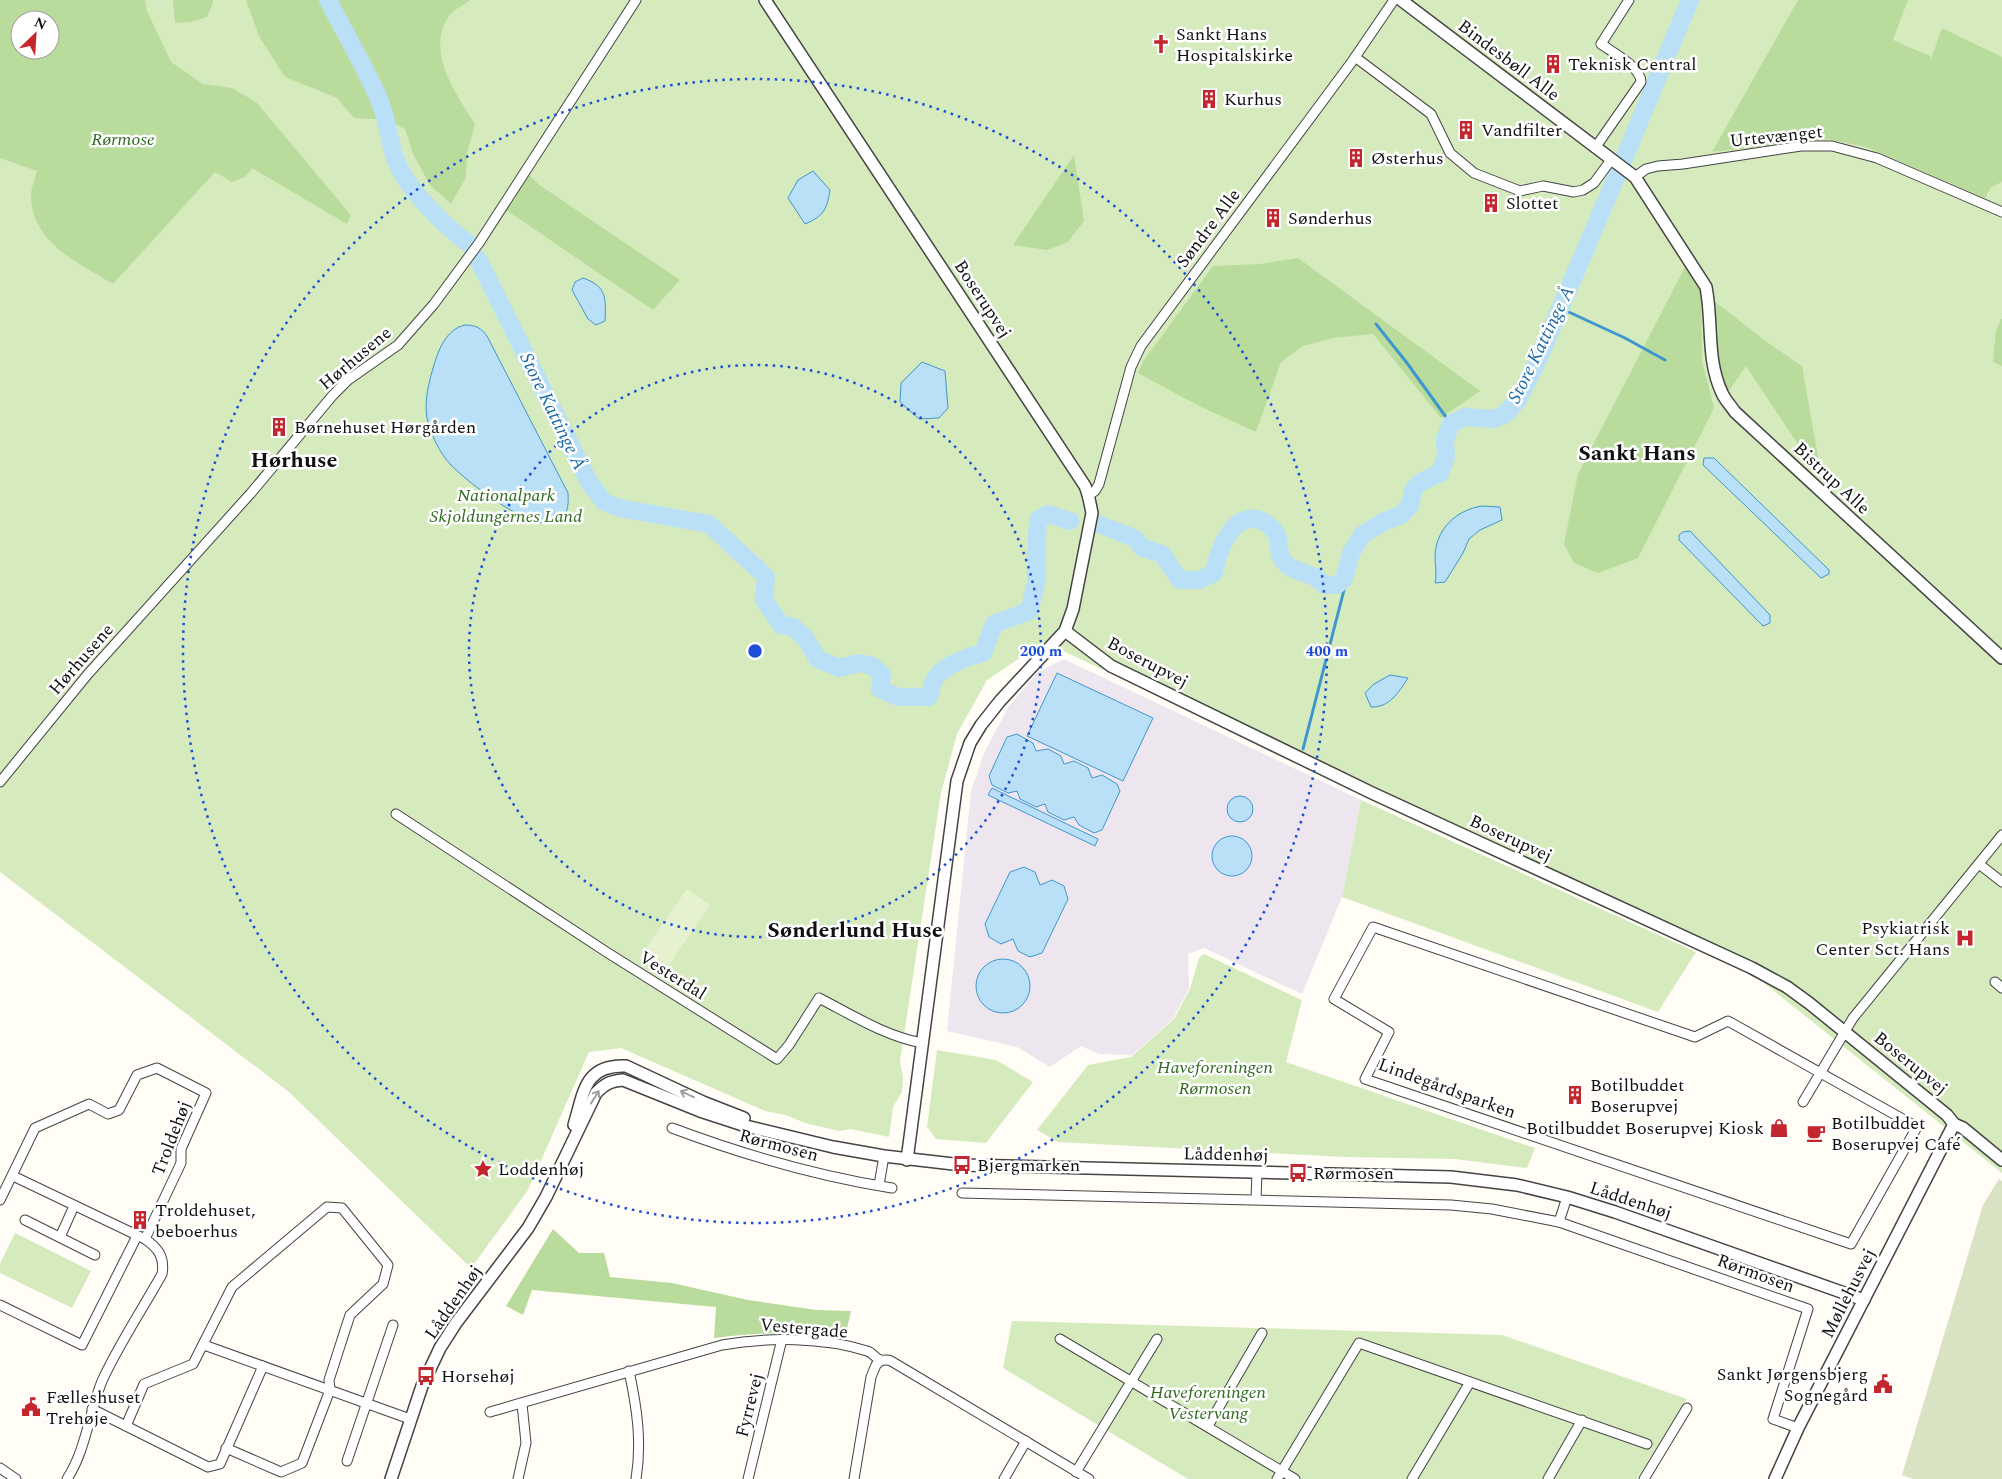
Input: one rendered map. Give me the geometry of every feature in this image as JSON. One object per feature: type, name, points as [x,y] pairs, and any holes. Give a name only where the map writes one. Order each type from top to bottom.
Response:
[{"type":"street","name":"Hørhusene","points":[[0,782],[88,674],[251,493],[333,395],[348,380],[398,345],[434,304],[479,243],[636,0]]},
{"type":"street","name":"Boserupvej","points":[[765,0],[1089,495],[1092,514],[1073,608],[1065,631],[1120,671],[1372,793],[1752,968],[1794,992],[1947,1115],[1954,1124],[1963,1128],[2002,1160]]},
{"type":"street","name":"Søndre Alle","points":[[1089,495],[1095,491],[1099,484],[1131,367],[1141,346],[1355,57],[1394,0]]},
{"type":"street","name":"Bindesbøll Alle","points":[[1401,0],[1635,177],[1706,287]]},
{"type":"street","points":[[1595,148],[1641,82],[1641,76],[1636,69],[1601,44],[1629,0]]},
{"type":"street","points":[[1355,57],[1431,114],[1450,153],[1474,173],[1520,191],[1544,186],[1574,192],[1583,190],[1594,183],[1611,160]]},
{"type":"street","name":"Urtevænget","points":[[1635,177],[1646,169],[1658,166],[1802,146],[1832,146],[1877,158],[2002,212]]},
{"type":"street","name":"Bistrup Alle","points":[[1706,287],[1710,307],[1710,355],[1722,395],[1735,412],[2002,658]]},
{"type":"street","points":[[907,1160],[956,790],[962,762],[970,743],[981,725],[1000,701],[1065,631]]},
{"type":"street","name":"Vesterdal","points":[[396,814],[608,953],[777,1059],[789,1045],[819,998],[869,1024],[907,1040],[922,1043]]},
{"type":"street","points":[[1803,1102],[1844,1031],[2002,835]]},
{"type":"street","points":[[1979,864],[2002,882]]},
{"type":"street","name":"Lindegårdsparken","points":[[1373,926],[1695,1037],[1728,1022],[1820,1073],[1917,1126],[1851,1244],[1365,1079],[1389,1032],[1334,998],[1373,926]]},
{"type":"street","name":"Låddenhøj","points":[[391,1479],[422,1386],[440,1348],[456,1323],[528,1228],[546,1197],[564,1156],[586,1086],[593,1074],[603,1068],[614,1066],[626,1066],[703,1102],[780,1133],[833,1147],[907,1160],[962,1165],[1451,1177],[1516,1185],[1567,1197],[1615,1212],[1864,1300]]},
{"type":"street","name":"Troldehøj","points":[[0,1200],[35,1128],[89,1104],[108,1114],[119,1110],[137,1076],[157,1068],[206,1093],[181,1149],[181,1163],[82,1345],[0,1304]]},
{"type":"street","name":"Møllehusvej","points":[[1775,1479],[1798,1428],[1954,1124]]},
{"type":"street","name":"Rørmosen","points":[[672,1128],[764,1159],[828,1176],[892,1188]]},
{"type":"street","points":[[879,1186],[884,1156]]},
{"type":"street","points":[[1256,1199],[1257,1172]]},
{"type":"street","points":[[12,1176],[155,1246],[164,1264],[162,1274],[117,1351],[102,1382],[80,1452],[67,1479]]},
{"type":"street","name":"Rørmosen","points":[[962,1193],[1451,1205],[1492,1209],[1560,1222],[1808,1309],[1772,1419],[1798,1428]]},
{"type":"street","points":[[1560,1222],[1567,1197]]},
{"type":"street","points":[[60,1237],[74,1206]]},
{"type":"street","points":[[126,1426],[144,1384],[193,1364],[232,1287],[326,1207],[342,1208],[388,1265],[382,1284],[350,1315],[328,1380],[330,1390],[302,1463],[281,1472],[226,1448]]},
{"type":"street","points":[[25,1220],[95,1255]]},
{"type":"street","points":[[347,1461],[393,1325]]},
{"type":"street","points":[[1208,1426],[1262,1333]]},
{"type":"street","points":[[1076,1472],[1157,1338]]},
{"type":"street","name":"Vestergade","points":[[490,1412],[722,1345],[751,1340],[782,1339],[819,1342],[870,1351],[881,1360],[891,1360],[1089,1479]]},
{"type":"street","name":"Fyrrevej","points":[[748,1479],[782,1339]]},
{"type":"street","points":[[1060,1339],[1208,1426],[1280,1475],[1294,1479]]},
{"type":"street","points":[[1280,1475],[1359,1343],[1647,1444]]},
{"type":"street","points":[[204,1345],[410,1419]]},
{"type":"street","points":[[854,1479],[871,1377],[876,1365],[881,1360]]},
{"type":"street","points":[[92,1409],[208,1467],[220,1464],[263,1366]]},
{"type":"street","points":[[630,1371],[640,1432],[640,1457],[636,1479]]},
{"type":"street","points":[[1412,1479],[1470,1382]]},
{"type":"street","points":[[518,1479],[526,1443],[522,1404]]},
{"type":"street","points":[[1644,1479],[1687,1408]]},
{"type":"street","points":[[1548,1479],[1582,1420]]},
{"type":"street","points":[[1004,1479],[1026,1441]]},
{"type":"street","points":[[0,1468],[16,1479]]},
{"type":"shaded area","points":[[1064,659],[1361,800],[1342,897],[1302,994],[1204,948],[1188,954],[1189,988],[1173,1019],[1132,1055],[1099,1054],[1081,1046],[1050,1067],[1017,1047],[947,1031],[971,791],[985,751],[1009,706],[1038,672]]},
{"type":"green space","name":"Nationalpark Skjoldungernes Land","points":[[0,0],[2002,0],[2002,1173],[1759,979],[1044,642],[987,680],[957,734],[941,793],[900,1061],[903,1077],[902,1092],[893,1107],[889,1137],[851,1129],[839,1131],[805,1123],[786,1115],[765,1111],[621,1048],[589,1052],[528,1190],[471,1268],[289,1092],[0,872]]},
{"type":"green space","name":"Rørmose","points":[[0,0],[145,0],[147,11],[171,62],[203,84],[232,88],[256,102],[351,215],[347,224],[252,168],[245,177],[232,182],[215,172],[113,284],[58,249],[38,225],[33,210],[31,193],[37,171],[0,158]]},
{"type":"green space","points":[[173,0],[213,0],[213,3],[207,17],[191,22],[175,23]]},
{"type":"green space","points":[[246,0],[470,0],[449,16],[442,29],[440,43],[442,58],[452,86],[475,124],[467,153],[466,177],[451,204],[430,185],[414,156],[405,129],[387,120],[354,118],[337,98],[285,77],[260,38]]},
{"type":"green space","points":[[1798,0],[1908,0],[1893,40],[1930,56],[1931,59],[1942,28],[2002,57],[2002,182],[1991,187],[1985,198],[1866,147],[1828,139],[1712,152]]},
{"type":"green space","points":[[1074,155],[1084,221],[1068,242],[1047,250],[1013,245]]},
{"type":"green space","points":[[528,174],[538,184],[680,280],[653,310],[506,210]]},
{"type":"green space","points":[[1298,258],[1480,391],[1441,418],[1373,334],[1333,338],[1303,346],[1281,362],[1256,432],[1199,406],[1138,373],[1144,360],[1213,266],[1261,264]]},
{"type":"green space","points":[[1685,267],[1701,289],[1702,361],[1714,408],[1638,558],[1598,573],[1574,563],[1564,544],[1578,474]]},
{"type":"green space","points":[[1714,301],[1802,366],[1818,457],[1811,464],[1746,366],[1728,392],[1716,358]]},
{"type":"green space","points":[[2001,319],[2002,366],[1993,362],[1996,330]]},
{"type":"green space","points":[[1361,800],[1696,952],[1658,1012],[1342,897]]},
{"type":"green space","points":[[687,889],[710,905],[662,975],[639,958]]},
{"type":"green space","name":"Haveforeningen Rørmosen","points":[[1204,954],[1302,1000],[1286,1062],[1535,1148],[1527,1168],[1455,1159],[1345,1157],[1058,1142],[1037,1130],[1088,1065],[1131,1057],[1174,1019],[1190,989],[1199,958]]},
{"type":"green space","points":[[937,1050],[996,1060],[1033,1082],[986,1143],[936,1139],[927,1127]]},
{"type":"green space","points":[[1999,1179],[2002,1181],[2002,1479],[1913,1479],[1902,1475],[1983,1205]]},
{"type":"green space","points":[[553,1229],[579,1253],[604,1253],[610,1277],[672,1283],[748,1300],[816,1310],[851,1311],[845,1337],[779,1333],[714,1338],[716,1307],[532,1290],[523,1315],[506,1306]]},
{"type":"green space","points":[[15,1233],[91,1271],[72,1308],[0,1273],[0,1264]]},
{"type":"green space","name":"Haveforeningen Vestervang","points":[[1012,1321],[1502,1335],[1687,1399],[1637,1479],[1188,1479],[1003,1368]]},
{"type":"water","points":[[813,171],[830,190],[824,211],[805,224],[788,198],[798,180]]},
{"type":"water","points":[[583,278],[591,281],[601,289],[605,300],[605,321],[596,325],[588,319],[572,290],[575,282]]},
{"type":"water","points":[[465,325],[478,328],[487,336],[568,493],[565,514],[555,523],[538,522],[518,514],[478,488],[451,465],[433,437],[428,424],[426,405],[432,371],[438,352],[445,340],[453,331]]},
{"type":"water","points":[[922,362],[945,371],[948,408],[939,418],[919,419],[900,402],[901,383]]},
{"type":"water","points":[[1704,458],[1714,458],[1829,570],[1829,574],[1821,578],[1703,465]]},
{"type":"water","points":[[1482,506],[1500,507],[1502,520],[1480,530],[1469,539],[1463,553],[1445,582],[1435,583],[1436,546],[1443,529],[1456,516]]},
{"type":"water","points":[[1690,531],[1770,615],[1770,623],[1763,626],[1679,540],[1679,535]]},
{"type":"water","points":[[1057,673],[1153,718],[1123,781],[1027,736]]},
{"type":"water","points":[[1390,675],[1408,678],[1397,694],[1388,702],[1377,707],[1371,707],[1365,693],[1374,684]]},
{"type":"water","points":[[1017,734],[1033,743],[1036,751],[1048,749],[1061,756],[1064,764],[1074,761],[1088,768],[1092,778],[1102,775],[1117,784],[1120,791],[1102,830],[1094,833],[1079,825],[1074,817],[1064,820],[1048,812],[1045,804],[1036,807],[1020,799],[1017,791],[1008,793],[992,785],[989,776],[1007,737]]},
{"type":"water","points":[[992,788],[1098,839],[1095,846],[988,795]]},
{"type":"water","points":[[1240,796],[1249,800],[1253,809],[1249,818],[1240,822],[1231,818],[1227,809],[1231,800]]},
{"type":"water","points":[[1228,836],[1236,836],[1243,839],[1249,845],[1252,856],[1249,867],[1243,873],[1236,876],[1228,876],[1221,873],[1215,867],[1212,860],[1212,852],[1215,845],[1221,839]]},
{"type":"water","points":[[1024,867],[1035,872],[1040,885],[1052,880],[1064,886],[1068,899],[1042,953],[1030,957],[1018,951],[1013,939],[1001,944],[989,937],[985,924],[1010,872]]},
{"type":"water","points":[[1003,959],[1013,961],[1022,967],[1028,976],[1030,986],[1028,996],[1022,1005],[1013,1011],[1003,1013],[993,1011],[984,1005],[978,996],[976,986],[978,976],[984,967],[993,961]]},
{"type":"waterway","name":"Store Kattinge Å","points":[[328,0],[379,99],[400,170],[427,206],[470,245]]},
{"type":"waterway","name":"Store Kattinge Å","points":[[1101,525],[1134,538],[1143,548],[1162,554],[1180,580],[1199,580],[1214,573],[1224,543],[1236,525],[1244,520],[1253,519],[1264,522],[1274,531],[1278,538],[1282,560],[1288,566],[1312,576],[1325,585],[1337,585],[1344,579],[1351,553],[1362,535],[1383,522],[1401,515],[1410,506],[1413,490],[1419,483],[1440,473],[1446,457],[1445,439],[1451,424],[1465,417],[1493,419],[1504,415],[1518,400],[1538,360],[1690,0]]},
{"type":"waterway","name":"Store Kattinge Å","points":[[478,259],[589,482],[604,502],[619,508],[709,524],[766,577],[764,600],[781,625],[793,627],[805,638],[818,659],[839,668],[859,663],[873,666],[882,675],[880,689],[898,697],[929,697],[934,681],[940,672],[957,662],[983,653],[994,624],[1029,611],[1036,583],[1038,520],[1048,514],[1070,521]]},
{"type":"waterway","points":[[1560,308],[1625,338],[1665,360]]},
{"type":"waterway","points":[[1376,324],[1451,424]]},
{"type":"waterway","points":[[1303,749],[1344,590],[1344,579]]},
{"type":"place","name":"Sankt Hans Hospitalskirke","points":[[1161,44]]},
{"type":"place","name":"Teknisk Central","points":[[1553,64]]},
{"type":"place","name":"Kurhus","points":[[1209,99]]},
{"type":"place","name":"Vandfilter","points":[[1466,130]]},
{"type":"place","name":"Østerhus","points":[[1356,158]]},
{"type":"place","name":"Slottet","points":[[1491,203]]},
{"type":"place","name":"Sønderhus","points":[[1273,218]]},
{"type":"place","name":"Børnehuset Hørgården","points":[[279,427]]},
{"type":"place","name":"Psykiatrisk Center Sct. Hans","points":[[1965,938]]},
{"type":"place","name":"Botilbuddet Boserupvej","points":[[1575,1095]]},
{"type":"place","name":"Botilbuddet Boserupvej Kiosk","points":[[1779,1128]]},
{"type":"place","name":"Botilbuddet Boserupvej Café","points":[[1816,1133]]},
{"type":"place","name":"Bjergmarken","points":[[962,1165]]},
{"type":"place","name":"Loddenhøj","points":[[483,1169]]},
{"type":"place","name":"Rørmosen","points":[[1298,1173]]},
{"type":"place","name":"Troldehuset, beboerhus","points":[[140,1220]]},
{"type":"place","name":"Horsehøj","points":[[426,1376]]},
{"type":"place","name":"Sankt Jørgensbjerg Sognegård","points":[[1883,1384]]},
{"type":"place","name":"Fælleshuset Trehøje","points":[[31,1407]]},
{"type":"district","name":"Sankt Hans","points":[[1637,452]]},
{"type":"district","name":"Hørhuse","points":[[294,459]]},
{"type":"district","name":"Sønderlund Huse","points":[[855,929]]}]
